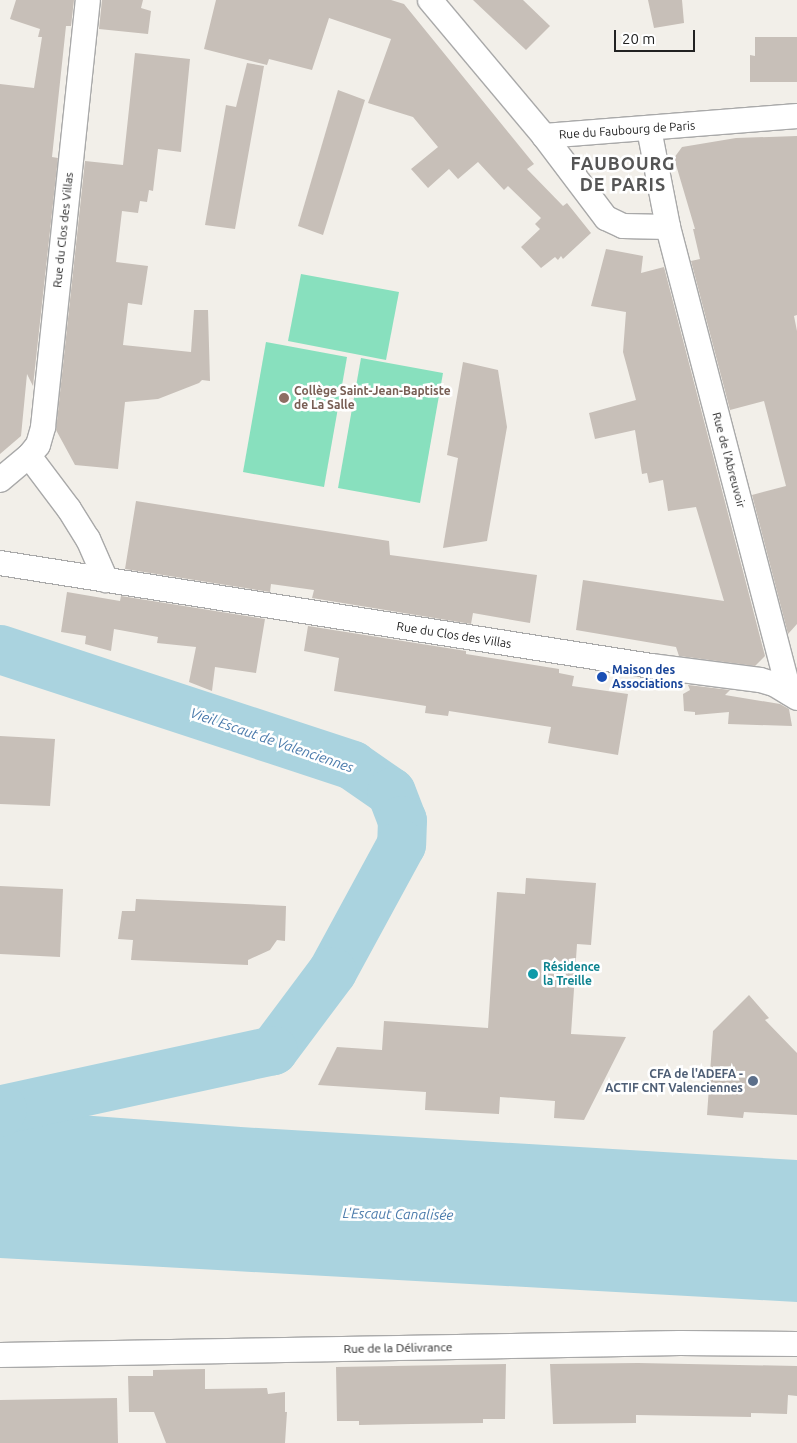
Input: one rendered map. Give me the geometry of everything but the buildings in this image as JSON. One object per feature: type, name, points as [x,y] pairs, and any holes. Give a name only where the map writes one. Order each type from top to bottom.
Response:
[{"type":"street","name":"Rue du Clos des Villas","points":[[0,480],[29,456],[38,445],[43,427],[88,0]]},
{"type":"street","name":"Rue du Faubourg de Paris","points":[[430,0],[544,136],[797,116]]},
{"type":"street","name":"Rue de l'Abreuvoir","points":[[649,129],[668,227],[793,696]]},
{"type":"street","points":[[544,136],[606,218],[614,224],[634,228],[668,227]]},
{"type":"street","points":[[29,456],[69,508],[88,539],[106,580]]},
{"type":"street","name":"Rue du Clos des Villas","points":[[0,563],[651,666],[760,680],[793,696]]},
{"type":"street","name":"Rue de la Délivrance","points":[[0,1355],[680,1342],[797,1344]]},
{"type":"green space","points":[[301,274],[399,292],[386,360],[288,341]]},
{"type":"green space","points":[[266,342],[347,357],[324,487],[243,472]]},
{"type":"green space","points":[[361,358],[443,373],[420,503],[338,488]]},
{"type":"water","name":"L'Escaut Canalisée","points":[[0,1109],[241,1127],[797,1160],[797,1302],[0,1258]]},
{"type":"waterway","name":"Vieil Escaut de Valenciennes","points":[[0,649],[352,765],[391,792],[402,820],[401,844],[332,971],[273,1050],[2,1109],[0,1112]]},
{"type":"place","name":"Collège Saint-Jean-Baptiste de La Salle","points":[[284,398]]},
{"type":"place","name":"Maison des Associations","points":[[602,677]]},
{"type":"place","name":"Résidence la Treille","points":[[533,974]]},
{"type":"place","name":"CFA de l'ADEFA - ACTIF CNT Valenciennes","points":[[753,1081]]},
{"type":"district","name":"FAUBOURG DE PARIS","points":[[623,174]]}]
